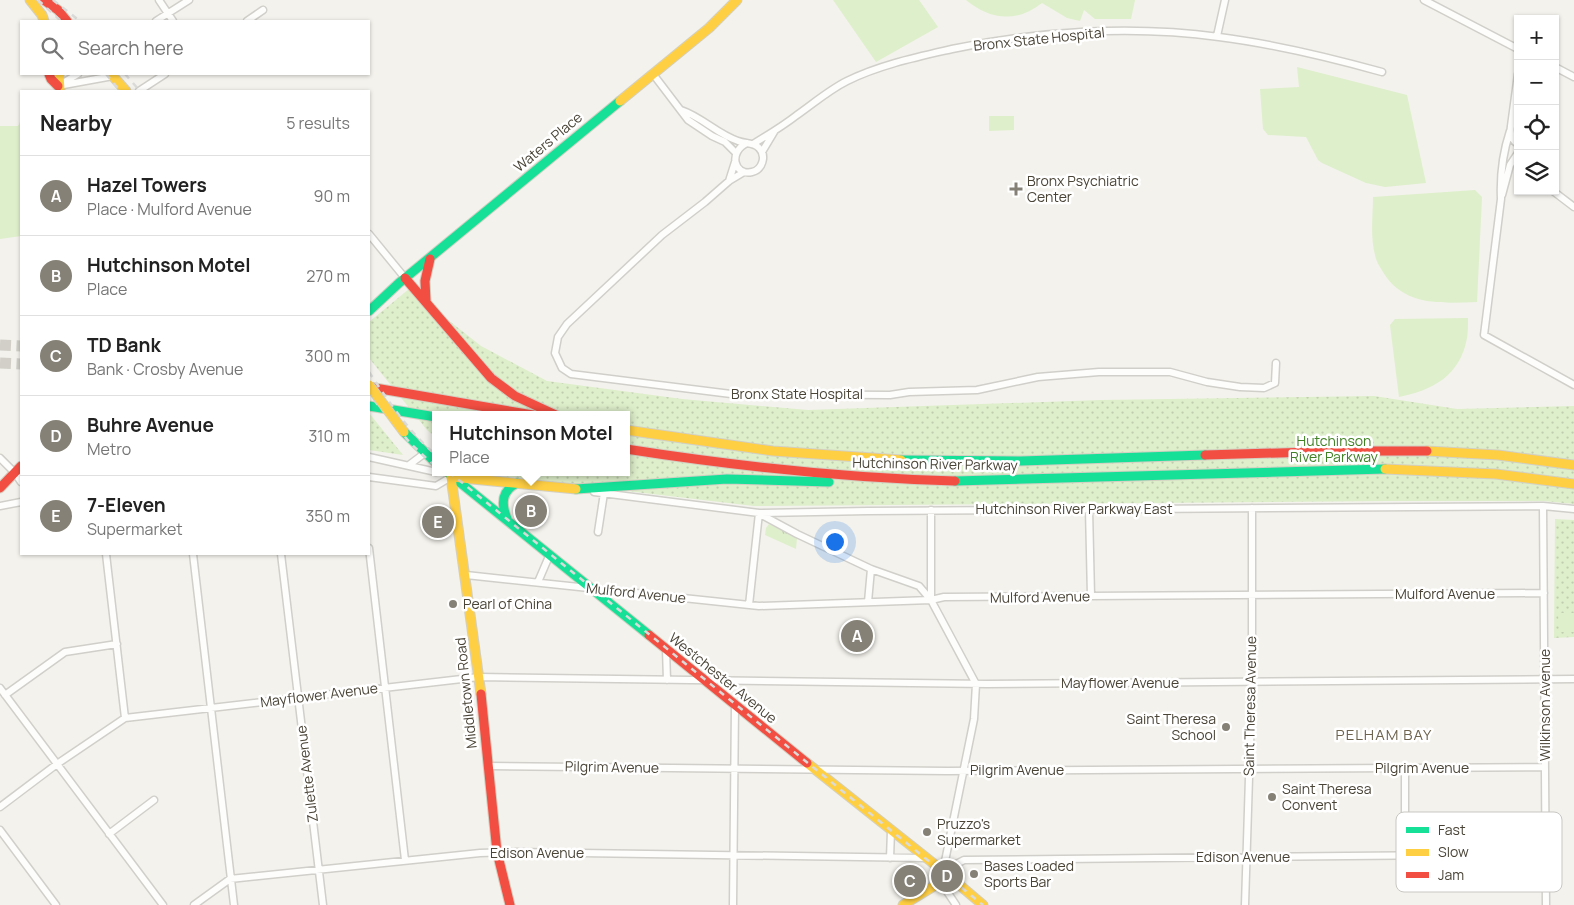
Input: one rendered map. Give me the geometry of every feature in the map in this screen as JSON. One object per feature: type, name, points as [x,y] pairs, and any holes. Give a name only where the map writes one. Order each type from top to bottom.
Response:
[{"type":"main road","points":[[30,0],[45,20]]},
{"type":"main road","points":[[44,0],[58,10],[66,20]]},
{"type":"main road","points":[[59,20],[58,10],[62,0]]},
{"type":"main road","name":"Waters Place","points":[[371,307],[719,20],[737,0]]},
{"type":"main road","points":[[47,20],[58,10]]},
{"type":"main road","points":[[49,75],[50,79],[59,89]]},
{"type":"main road","points":[[59,75],[59,89]]},
{"type":"main road","points":[[112,75],[125,90]]},
{"type":"main road","points":[[426,301],[425,281],[430,259]]},
{"type":"main road","points":[[405,278],[478,364],[501,386],[515,396],[547,411]]},
{"type":"main road","points":[[370,386],[510,411]]},
{"type":"main road","points":[[370,387],[404,432],[432,459]]},
{"type":"main road","points":[[370,406],[432,416]]},
{"type":"main road","name":"Hutchinson River Parkway","points":[[630,431],[772,451],[899,460],[1019,462],[1406,450],[1495,454],[1574,465]]},
{"type":"main road","name":"Hutchinson River Parkway","points":[[630,450],[746,467],[826,474],[973,481],[1388,469],[1488,473],[1574,484]]},
{"type":"main road","points":[[0,488],[18,469]]},
{"type":"main road","points":[[448,476],[576,489],[727,479],[825,482],[893,478]]},
{"type":"main road","name":"Westchester Avenue","points":[[448,476],[507,519],[703,680],[983,905]]},
{"type":"main road","name":"Middletown Road","points":[[448,476],[466,575],[479,677],[497,852],[510,905]]},
{"type":"main road","points":[[507,519],[502,509],[505,492],[517,483]]},
{"type":"main road","points":[[903,905],[934,886],[943,871]]},
{"type":"street","points":[[160,0],[172,20]]},
{"type":"street","points":[[158,20],[189,0]]},
{"type":"street","points":[[1217,36],[1225,0]]},
{"type":"street","points":[[1424,0],[1514,47]]},
{"type":"street","points":[[248,20],[263,10]]},
{"type":"street","name":"Bronx State Hospital","points":[[750,144],[774,132],[826,92],[848,80],[880,68],[928,54],[1007,40],[1087,32],[1168,32],[1217,36],[1301,51],[1382,72]]},
{"type":"street","points":[[1559,69],[1574,77]]},
{"type":"street","points":[[653,74],[688,120],[712,136],[726,142],[735,152]]},
{"type":"street","points":[[59,89],[77,75]]},
{"type":"street","points":[[59,89],[112,75]]},
{"type":"street","points":[[141,90],[163,75]]},
{"type":"street","points":[[1501,198],[1500,184],[1505,144],[1511,128],[1514,105]]},
{"type":"street","points":[[681,110],[694,114],[737,141],[759,147],[764,160],[760,168],[752,172],[744,172],[735,162]]},
{"type":"street","points":[[1511,128],[1514,125]]},
{"type":"street","points":[[1511,128],[1514,141]]},
{"type":"street","name":"Bronx State Hospital","points":[[762,152],[774,132]]},
{"type":"street","points":[[729,181],[735,162],[735,152],[740,146],[750,144]]},
{"type":"street","points":[[1514,160],[1510,165],[1501,198],[1484,335],[1574,385]]},
{"type":"street","name":"Bronx State Hospital","points":[[744,172],[729,181],[662,235],[567,324],[558,337],[555,346],[562,368],[571,374],[606,380],[732,394],[890,395],[909,392],[977,390],[1038,377],[1099,372],[1170,372],[1207,382],[1240,387],[1264,388],[1275,383],[1276,363]]},
{"type":"street","points":[[1558,195],[1574,207]]},
{"type":"street","points":[[370,235],[405,278]]},
{"type":"street","points":[[409,465],[425,453]]},
{"type":"street","points":[[370,457],[432,471]]},
{"type":"street","points":[[0,458],[18,469]]},
{"type":"street","points":[[370,477],[436,486],[448,476]]},
{"type":"street","name":"Hutchinson River Parkway East","points":[[576,489],[759,513],[1543,506],[1574,509]]},
{"type":"street","points":[[598,532],[604,493]]},
{"type":"street","points":[[0,506],[20,502]]},
{"type":"street","name":"Wilkinson Avenue","points":[[1543,506],[1545,812]]},
{"type":"street","name":"Saint Theresa Avenue","points":[[1244,905],[1252,682],[1252,508]]},
{"type":"street","points":[[1090,509],[1091,596]]},
{"type":"street","points":[[931,510],[931,600]]},
{"type":"street","points":[[749,606],[759,513],[797,534],[871,569],[919,586],[931,600],[976,684],[974,719],[943,871],[946,890],[956,905]]},
{"type":"street","points":[[538,582],[550,554]]},
{"type":"street","points":[[106,555],[125,718]]},
{"type":"street","points":[[194,555],[234,905]]},
{"type":"street","name":"Zulette Avenue","points":[[281,555],[322,905]]},
{"type":"street","points":[[370,555],[405,860]]},
{"type":"street","points":[[868,602],[871,569]]},
{"type":"street","name":"Mulford Avenue","points":[[466,575],[590,587],[749,606],[944,598],[1544,593]]},
{"type":"street","points":[[5,695],[65,652],[117,644]]},
{"type":"street","points":[[666,649],[667,680]]},
{"type":"street","name":"Mayflower Avenue","points":[[0,807],[57,764],[125,718],[479,677],[976,684],[1574,679]]},
{"type":"street","points":[[0,688],[163,905]]},
{"type":"street","points":[[733,905],[735,705]]},
{"type":"street","name":"Pilgrim Avenue","points":[[488,766],[963,771],[1545,767]]},
{"type":"street","points":[[1405,768],[1406,812]]},
{"type":"street","points":[[109,834],[154,800]]},
{"type":"street","points":[[0,830],[56,905]]},
{"type":"street","points":[[890,858],[891,831]]},
{"type":"street","name":"Edison Avenue","points":[[194,905],[230,879],[497,852],[926,858]]},
{"type":"street","name":"Edison Avenue","points":[[943,871],[964,860],[1396,856]]},
{"type":"street","name":"Wilkinson Avenue","points":[[1546,892],[1546,905]]},
{"type":"green space","points":[[833,0],[919,0],[938,27],[876,62]]},
{"type":"green space","points":[[966,0],[1135,0],[1131,19],[1095,19],[1084,10],[1080,21],[1067,18],[1042,3],[1023,14],[1004,16],[984,12]]},
{"type":"green space","points":[[1297,67],[1407,95],[1426,183],[1385,187],[1366,183],[1318,160],[1306,137],[1268,135],[1263,129],[1260,89],[1299,87]]},
{"type":"green space","points":[[989,116],[1014,116],[1014,130],[989,131]]},
{"type":"green space","points":[[20,122],[20,236],[0,239],[0,126],[18,126]]},
{"type":"green space","points":[[1475,190],[1482,197],[1477,302],[1437,302],[1413,297],[1402,292],[1383,272],[1378,264],[1373,248],[1373,197]]},
{"type":"green space","name":"Hutchinson River Parkway","points":[[409,289],[481,346],[547,381],[682,399],[808,410],[1101,400],[1374,396],[1457,409],[1574,406],[1574,504],[1543,501],[1385,501],[754,506],[499,476],[630,476],[630,411],[432,411],[432,434],[370,359],[370,321]]},
{"type":"green space","points":[[1468,318],[1467,338],[1463,351],[1451,372],[1434,385],[1399,397],[1390,325],[1395,319]]},
{"type":"green space","points":[[370,414],[403,455],[370,450]]},
{"type":"green space","points":[[1555,519],[1574,520],[1574,637],[1554,638]]},
{"type":"green space","points":[[769,524],[797,538],[796,549],[765,535]]},
{"type":"green space","points":[[1558,613],[1574,613],[1574,632],[1559,632]]},
{"type":"tunnel","points":[[0,345],[20,346]]},
{"type":"tunnel","points":[[0,363],[20,364]]},
{"type":"railway","points":[[38,0],[60,20]]},
{"type":"railway","points":[[53,0],[79,20]]},
{"type":"railway","points":[[107,75],[119,90]]},
{"type":"railway","points":[[126,75],[139,90]]},
{"type":"railway","points":[[370,373],[408,426],[432,451]]},
{"type":"railway","points":[[370,388],[381,402]]},
{"type":"railway","points":[[374,400],[411,444],[432,463]]},
{"type":"railway","points":[[454,476],[983,905]]},
{"type":"traffic: fast","points":[[370,310],[399,283],[620,101]]},
{"type":"traffic: fast","points":[[370,406],[432,416]]},
{"type":"traffic: fast","points":[[404,432],[432,459]]},
{"type":"traffic: fast","points":[[901,460],[1021,461],[1205,455]]},
{"type":"traffic: fast","points":[[955,481],[1385,469]]},
{"type":"traffic: fast","points":[[452,476],[649,635]]},
{"type":"traffic: fast","points":[[576,489],[727,479],[829,482]]},
{"type":"traffic: fast","points":[[507,519],[503,503],[505,494],[517,483]]},
{"type":"traffic: slow","points":[[30,0],[44,20]]},
{"type":"traffic: slow","points":[[620,101],[709,28],[737,0]]},
{"type":"traffic: slow","points":[[59,75],[60,90]]},
{"type":"traffic: slow","points":[[112,75],[125,90]]},
{"type":"traffic: slow","points":[[370,386],[404,432]]},
{"type":"traffic: slow","points":[[630,431],[773,451],[901,460]]},
{"type":"traffic: slow","points":[[1427,451],[1498,455],[1574,465]]},
{"type":"traffic: slow","points":[[1385,469],[1496,474],[1574,484]]},
{"type":"traffic: slow","points":[[451,477],[481,694]]},
{"type":"traffic: slow","points":[[452,477],[576,489]]},
{"type":"traffic: slow","points":[[807,763],[983,905]]},
{"type":"traffic: slow","points":[[903,905],[934,886],[943,871]]},
{"type":"traffic: jam","points":[[44,0],[58,10],[66,20]]},
{"type":"traffic: jam","points":[[49,75],[58,86]]},
{"type":"traffic: jam","points":[[426,301],[425,281],[430,259]]},
{"type":"traffic: jam","points":[[405,278],[491,378],[515,396],[547,411]]},
{"type":"traffic: jam","points":[[370,387],[510,411]]},
{"type":"traffic: jam","points":[[630,450],[790,470],[955,481]]},
{"type":"traffic: jam","points":[[1205,455],[1427,451]]},
{"type":"traffic: jam","points":[[0,488],[20,467]]},
{"type":"traffic: jam","points":[[649,635],[807,763]]},
{"type":"traffic: jam","points":[[481,694],[497,852],[510,905]]},
{"type":"place","name":"Bronx Psychiatric Center","points":[[1016,189]]},
{"type":"place","name":"Hutchinson Motel","points":[[531,511]]},
{"type":"place","name":"7-Eleven","points":[[438,522]]},
{"type":"place","name":"Pearl of China","points":[[453,604]]},
{"type":"place","name":"Hazel Towers","points":[[857,636]]},
{"type":"place","name":"Saint Theresa School","points":[[1226,727]]},
{"type":"place","name":"Saint Theresa Convent","points":[[1272,797]]},
{"type":"place","name":"Pruzzo's Supermarket","points":[[927,832]]},
{"type":"place","name":"Bases Loaded Sports Bar","points":[[974,874]]},
{"type":"place","name":"Buhre Avenue","points":[[947,876]]},
{"type":"place","name":"TD Bank","points":[[910,881]]},
{"type":"district","name":"PELHAM BAY","points":[[1384,735]]}]
